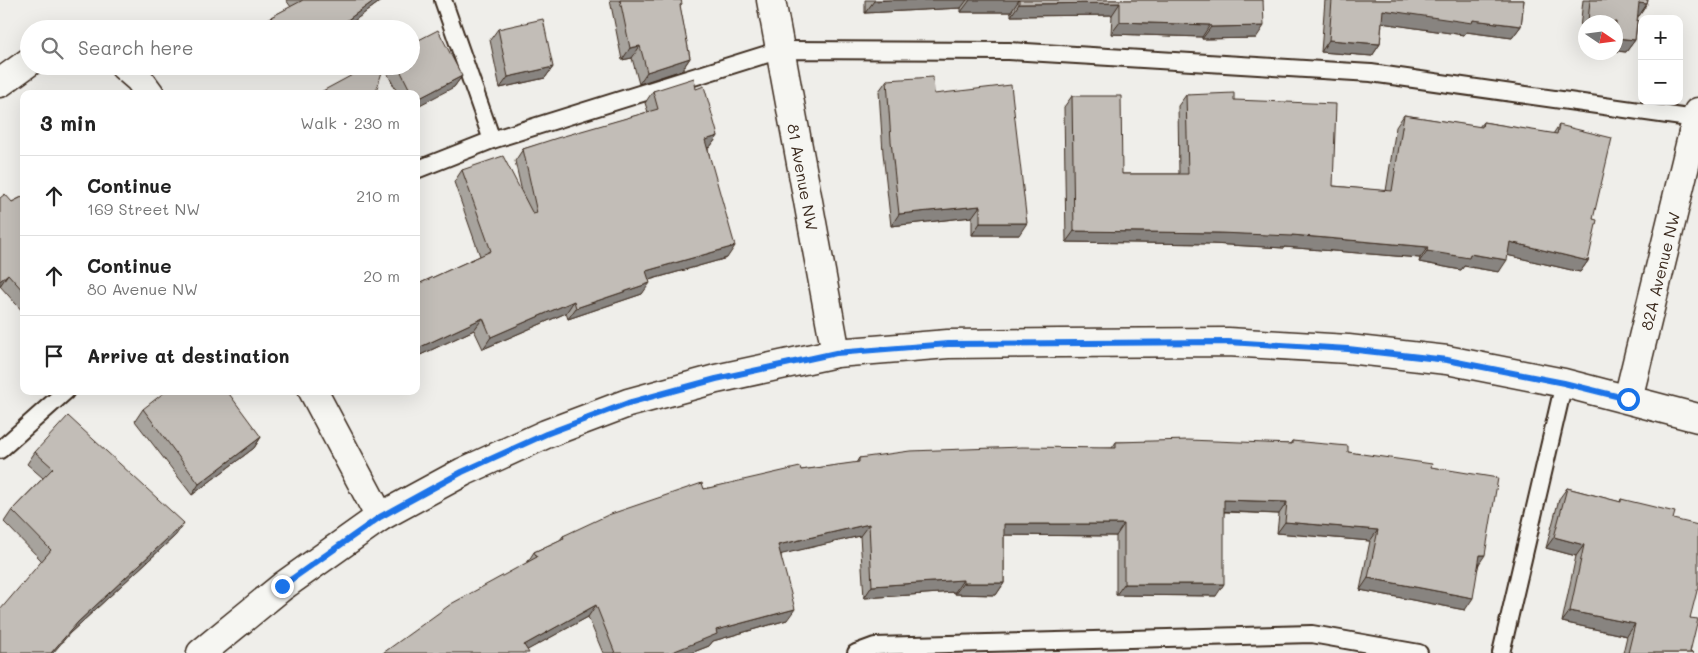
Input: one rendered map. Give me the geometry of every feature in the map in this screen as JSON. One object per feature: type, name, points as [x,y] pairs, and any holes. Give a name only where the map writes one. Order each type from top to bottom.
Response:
[{"type":"street","name":"81 Avenue NW","points":[[771,0],[836,353]]},
{"type":"street","points":[[0,83],[20,69]]},
{"type":"street","points":[[134,75],[147,90]]},
{"type":"street","name":"82A Avenue NW","points":[[1628,399],[1697,115]]},
{"type":"street","points":[[200,653],[282,586],[380,517],[462,472],[546,434],[628,403],[735,375],[836,353],[948,344],[1228,342],[1348,349],[1447,360],[1564,383],[1698,418]]},
{"type":"street","points":[[315,395],[380,517]]},
{"type":"lane","points":[[443,0],[492,140]]},
{"type":"lane","points":[[420,168],[492,140],[780,50],[1009,52],[1371,73],[1697,115]]},
{"type":"lane","points":[[1501,653],[1564,383]]},
{"type":"lane","points":[[0,450],[62,395]]},
{"type":"lane","points":[[856,653],[876,646],[1312,634],[1419,653]]},
{"type":"building","points":[[303,0],[375,0],[347,20],[273,20],[271,17]]},
{"type":"building","points":[[620,0],[681,0],[682,4],[680,5],[690,58],[647,72],[640,46],[630,48]]},
{"type":"building","points":[[1019,0],[1263,0],[1264,26],[1211,27],[1210,25],[1120,22],[1120,3],[1019,4]]},
{"type":"building","points":[[1332,0],[1524,0],[1521,26],[1473,20],[1472,23],[1383,10],[1380,44],[1329,40]]},
{"type":"building","points":[[1590,0],[1648,0],[1647,4],[1639,3],[1635,40],[1623,39],[1623,15],[1589,15]]},
{"type":"building","points":[[543,19],[553,67],[508,77],[498,29]]},
{"type":"building","points":[[438,30],[462,76],[420,98],[420,90],[410,90],[402,75],[420,75],[420,39]]},
{"type":"building","points":[[352,75],[381,75],[376,90],[324,90]]},
{"type":"building","points":[[933,77],[934,94],[1011,85],[1027,223],[980,223],[980,206],[899,214],[887,80]]},
{"type":"building","points":[[694,78],[696,89],[704,86],[718,136],[705,140],[735,246],[646,271],[650,283],[576,308],[574,301],[491,337],[483,318],[420,347],[420,283],[491,251],[462,170],[503,156],[533,214],[537,213],[523,149],[658,109],[653,91]]},
{"type":"building","points":[[1234,93],[1234,100],[1336,104],[1333,186],[1392,191],[1404,115],[1482,127],[1483,122],[1557,134],[1559,125],[1612,138],[1593,219],[1597,220],[1588,261],[1510,242],[1507,260],[1470,254],[1469,258],[1427,251],[1428,247],[1292,235],[1074,231],[1072,96],[1121,96],[1122,174],[1188,174],[1186,95]]},
{"type":"building","points":[[5,194],[12,202],[20,198],[20,288],[8,274],[0,281],[0,198]]},
{"type":"building","points":[[161,395],[230,395],[261,437],[199,484],[143,409]]},
{"type":"building","points":[[68,416],[184,523],[78,622],[51,653],[0,653],[0,610],[51,550],[12,510],[53,468],[35,452]]},
{"type":"building","points":[[1188,440],[1292,444],[1292,441],[1348,446],[1348,452],[1432,464],[1431,467],[1498,478],[1485,555],[1480,555],[1473,598],[1368,578],[1378,530],[1285,522],[1287,502],[1224,500],[1224,584],[1124,584],[1124,524],[1004,524],[1004,583],[963,583],[963,580],[872,586],[869,524],[778,545],[795,609],[716,630],[717,634],[670,653],[615,653],[596,605],[524,645],[529,653],[383,653],[451,604],[537,557],[534,552],[564,538],[563,536],[608,515],[702,483],[704,489],[800,467],[801,470],[859,462],[859,458],[910,451],[1022,447],[1116,448],[1116,442]]},
{"type":"building","points":[[1567,488],[1621,502],[1621,499],[1675,512],[1673,519],[1698,525],[1698,587],[1690,618],[1698,619],[1690,652],[1693,653],[1628,653],[1635,624],[1570,611],[1584,545],[1554,537]]},
{"type":"route","points":[[282,586],[380,517],[462,472],[546,434],[628,403],[716,379],[836,353],[948,344],[1228,342],[1348,349],[1447,360],[1564,383],[1628,399]]}]
